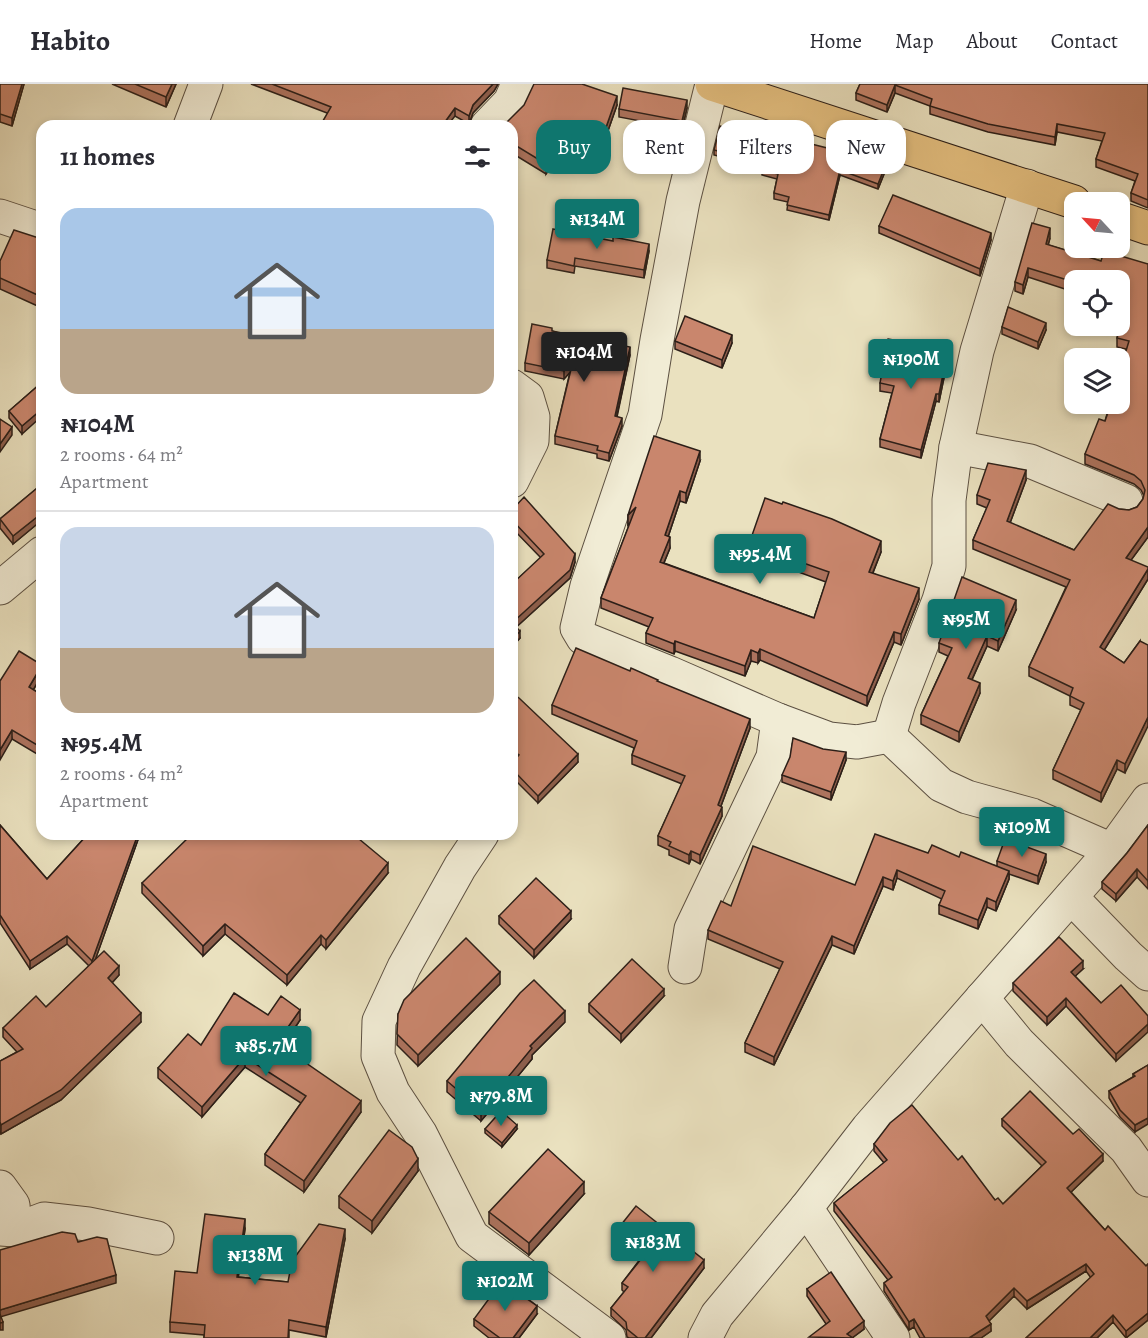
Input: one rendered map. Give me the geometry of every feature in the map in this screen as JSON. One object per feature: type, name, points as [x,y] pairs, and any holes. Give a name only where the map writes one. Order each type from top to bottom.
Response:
[{"type":"main road","points":[[712,84],[758,91],[1064,199]]},
{"type":"main road","points":[[1130,222],[1148,228]]},
{"type":"street","points":[[192,120],[206,84]]},
{"type":"street","points":[[493,120],[510,102],[518,84]]},
{"type":"street","points":[[712,84],[683,201],[645,415],[587,586],[578,628],[583,638],[829,739],[857,742],[889,736]]},
{"type":"street","points":[[889,736],[899,703],[939,600],[949,566],[949,500],[956,447],[977,351],[1027,186]]},
{"type":"street","points":[[0,216],[36,228]]},
{"type":"street","points":[[518,390],[527,397],[533,417],[532,441],[518,469]]},
{"type":"street","points":[[956,447],[1030,461],[1126,501]]},
{"type":"street","points":[[0,588],[36,558]]},
{"type":"street","points":[[684,967],[691,929],[757,795],[773,757],[778,720]]},
{"type":"street","points":[[889,736],[941,785],[967,797],[1032,815],[1112,850]]},
{"type":"street","points":[[705,1338],[717,1315],[806,1208],[868,1128],[1112,850],[1148,800]]},
{"type":"street","points":[[478,840],[460,867],[415,947],[379,1021],[378,1056],[393,1092],[420,1133],[472,1236],[609,1338]]},
{"type":"street","points":[[1071,897],[1148,974]]},
{"type":"street","points":[[982,998],[1019,1043],[1126,1149],[1148,1180]]},
{"type":"street","points":[[0,1187],[12,1205],[7,1230],[44,1219],[88,1224],[158,1238]]},
{"type":"street","points":[[806,1208],[893,1338]]},
{"type":"building","points":[[0,84],[22,84],[12,118],[0,114]]},
{"type":"building","points":[[135,84],[172,84],[166,97]]},
{"type":"building","points":[[272,84],[493,84],[473,105],[469,116],[455,108],[446,120],[323,120],[331,107]]},
{"type":"building","points":[[534,84],[582,84],[617,96],[609,120],[536,120],[536,158],[518,147],[518,120],[509,120],[524,105]]},
{"type":"building","points":[[860,84],[1148,84],[1148,200],[1131,193],[1138,174],[1096,159],[1105,133],[1057,124],[1055,137],[988,124],[930,106],[932,99],[895,85],[887,105],[856,93]]},
{"type":"building","points":[[623,88],[687,100],[682,120],[619,109]]},
{"type":"building","points":[[814,145],[826,148],[826,174],[839,174],[829,215],[787,205],[789,197],[774,193],[778,174],[814,174]]},
{"type":"building","points":[[851,174],[882,174],[878,184]]},
{"type":"building","points":[[893,195],[991,233],[980,269],[879,226]]},
{"type":"building","points":[[1032,223],[1050,228],[1046,244],[1064,250],[1064,258],[1091,258],[1101,261],[1102,258],[1128,258],[1148,264],[1148,527],[1126,558],[1148,569],[1100,647],[1124,663],[1140,641],[1148,645],[1148,717],[1125,764],[1117,760],[1101,793],[1053,770],[1084,703],[1070,696],[1073,688],[1029,667],[1070,580],[973,540],[990,500],[977,495],[988,463],[1026,470],[1007,521],[1074,550],[1108,504],[1129,510],[1137,507],[1143,499],[1145,490],[1141,481],[1134,475],[1085,454],[1099,419],[1105,421],[1107,414],[1130,414],[1130,348],[1127,348],[1129,341],[1117,338],[1118,336],[1130,336],[1130,270],[1064,270],[1064,279],[1028,268],[1023,285],[1015,282]]},
{"type":"building","points":[[553,229],[613,241],[613,237],[649,244],[644,270],[575,258],[574,266],[547,260]]},
{"type":"building","points":[[14,230],[36,237],[36,294],[0,278],[0,261]]},
{"type":"building","points":[[1008,307],[1046,323],[1038,342],[1002,327]]},
{"type":"building","points":[[685,316],[732,335],[722,360],[675,341]]},
{"type":"building","points":[[532,324],[552,328],[552,331],[630,347],[615,416],[622,418],[609,453],[597,450],[598,446],[555,436],[573,361],[564,371],[525,363]]},
{"type":"building","points":[[888,339],[948,350],[939,394],[936,394],[921,450],[880,439],[894,386],[880,383]]},
{"type":"building","points":[[36,387],[36,414],[22,426],[9,411]]},
{"type":"building","points":[[0,419],[12,427],[0,444]]},
{"type":"building","points":[[654,436],[700,451],[686,493],[680,491],[665,535],[670,537],[660,562],[814,618],[829,572],[749,544],[765,498],[832,519],[881,541],[869,572],[919,588],[901,634],[894,632],[867,696],[760,649],[758,653],[751,650],[745,666],[675,641],[674,644],[646,633],[653,618],[601,598],[636,507],[628,515]]},
{"type":"building","points":[[36,489],[36,518],[13,536],[0,519]]},
{"type":"building","points":[[524,497],[575,554],[570,570],[518,618],[518,578],[544,554],[518,526],[518,504]]},
{"type":"building","points":[[962,577],[1016,600],[998,641],[987,636],[968,678],[980,683],[959,732],[921,715],[952,648],[939,643]]},
{"type":"building","points":[[576,648],[630,671],[631,668],[750,719],[718,805],[722,807],[700,855],[691,851],[689,855],[669,846],[671,842],[658,836],[685,776],[632,755],[637,741],[552,705]]},
{"type":"building","points":[[19,651],[36,661],[36,675],[29,687],[36,691],[36,744],[12,730],[0,750],[0,681]]},
{"type":"building","points":[[518,697],[578,754],[538,796],[518,775]]},
{"type":"building","points":[[793,738],[823,749],[846,752],[831,792],[782,775],[790,757]]},
{"type":"building","points":[[0,825],[47,879],[83,840],[136,840],[92,961],[67,936],[30,961],[0,915]]},
{"type":"building","points":[[1148,825],[1148,881],[1137,869],[1116,894],[1102,882]]},
{"type":"building","points":[[875,834],[928,853],[932,845],[959,857],[961,852],[1009,871],[996,902],[987,898],[978,920],[939,905],[945,891],[897,870],[893,881],[883,877],[854,946],[832,936],[774,1057],[745,1043],[783,962],[708,930],[721,901],[731,906],[753,846],[855,885]]},
{"type":"building","points":[[1005,839],[1046,854],[1038,876],[997,861]]},
{"type":"building","points":[[186,840],[360,840],[388,863],[326,940],[321,935],[287,975],[225,924],[203,946],[142,883]]},
{"type":"building","points":[[536,878],[571,911],[534,950],[499,916]]},
{"type":"building","points":[[1059,937],[1083,961],[1071,972],[1101,1003],[1121,985],[1148,1016],[1148,1024],[1116,1054],[1066,998],[1047,1017],[1013,983]]},
{"type":"building","points":[[466,938],[500,972],[418,1055],[397,1034],[398,1014],[404,1000]]},
{"type":"building","points":[[104,951],[119,966],[108,978],[141,1013],[61,1090],[1,1125],[0,1061],[23,1049],[3,1028],[36,996],[46,1007]]},
{"type":"building","points":[[632,959],[664,989],[621,1034],[589,1004]]},
{"type":"building","points":[[534,980],[565,1011],[530,1046],[532,1048],[481,1110],[447,1081],[520,993]]},
{"type":"building","points":[[234,993],[268,1015],[281,996],[300,1010],[288,1027],[307,1039],[296,1056],[361,1101],[304,1181],[265,1154],[306,1096],[245,1057],[202,1107],[158,1068],[188,1034],[201,1045]]},
{"type":"building","points":[[1148,1065],[1148,1118],[1135,1125],[1120,1110],[1109,1091],[1135,1076],[1133,1074]]},
{"type":"building","points":[[1030,1091],[1073,1134],[1079,1129],[1103,1154],[1067,1188],[1105,1230],[1108,1226],[1146,1266],[1148,1264],[1148,1313],[1126,1331],[1113,1315],[1090,1338],[1026,1338],[1094,1274],[1086,1264],[1027,1301],[1014,1288],[986,1316],[991,1324],[969,1338],[925,1338],[914,1319],[909,1322],[884,1283],[892,1277],[834,1203],[887,1160],[874,1144],[890,1123],[912,1105],[958,1160],[962,1156],[995,1200],[998,1198],[1003,1204],[1046,1162],[1002,1119]]},
{"type":"building","points":[[501,1111],[517,1125],[502,1143],[485,1129]]},
{"type":"building","points":[[389,1130],[412,1147],[418,1159],[372,1221],[339,1196]]},
{"type":"building","points":[[548,1149],[584,1182],[529,1243],[489,1212]]},
{"type":"building","points":[[636,1206],[704,1260],[645,1338],[638,1338],[627,1329],[626,1322],[611,1308],[628,1287],[622,1283],[645,1254],[617,1230]]},
{"type":"building","points":[[205,1214],[245,1219],[237,1277],[288,1282],[292,1261],[319,1224],[345,1229],[326,1327],[289,1320],[288,1338],[204,1338],[205,1325],[170,1322],[175,1271],[197,1273]]},
{"type":"building","points":[[62,1232],[75,1234],[78,1242],[97,1237],[107,1239],[116,1275],[0,1310],[0,1250]]},
{"type":"building","points":[[831,1272],[864,1321],[847,1334],[853,1338],[809,1337],[830,1321],[807,1289]]},
{"type":"building","points":[[502,1281],[537,1306],[513,1338],[500,1338],[474,1319]]}]
